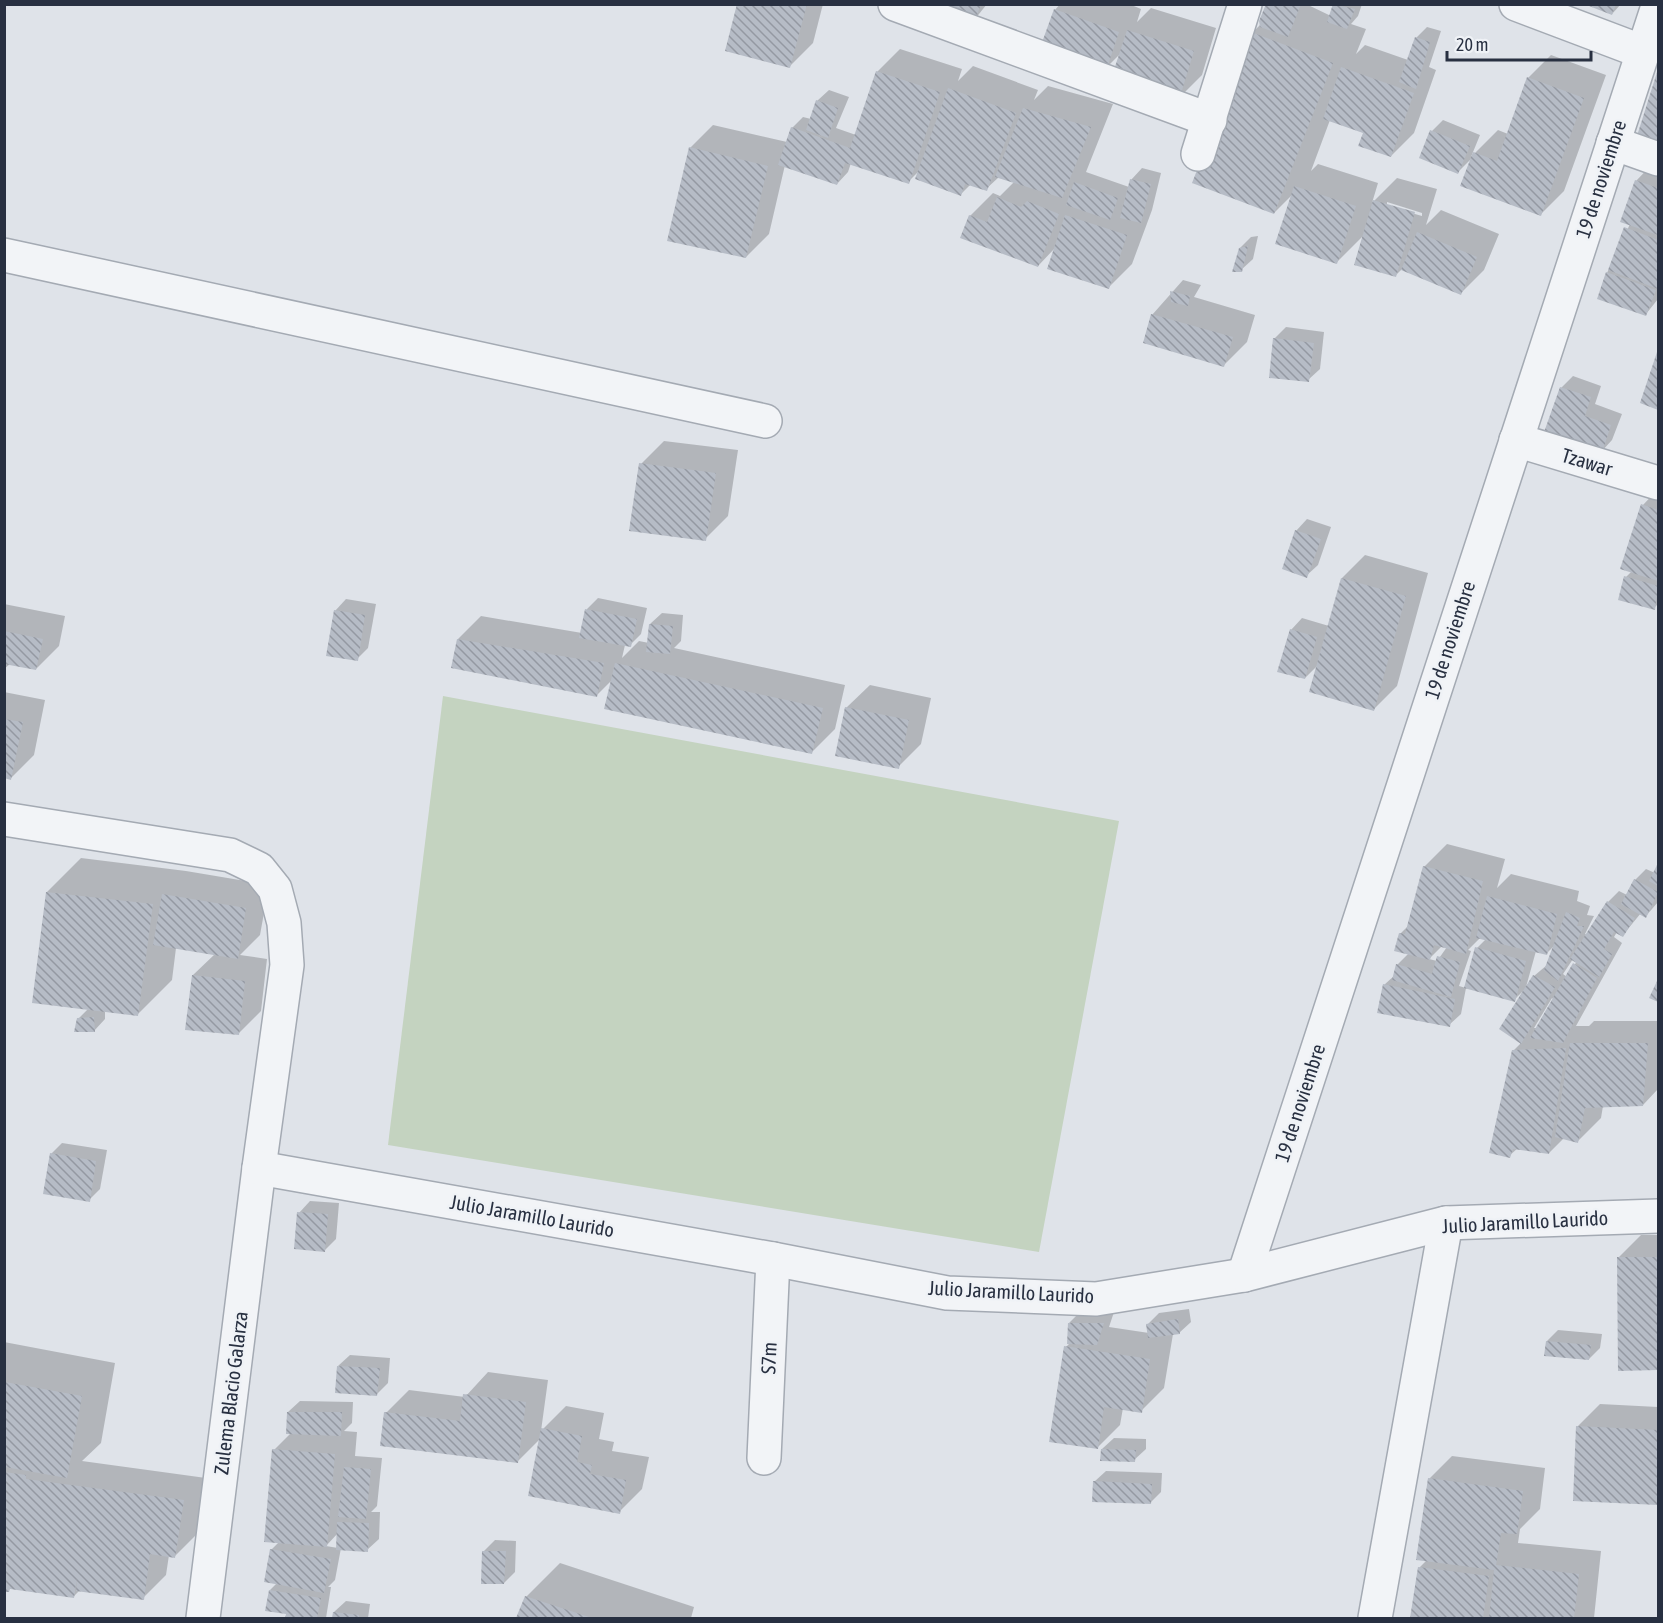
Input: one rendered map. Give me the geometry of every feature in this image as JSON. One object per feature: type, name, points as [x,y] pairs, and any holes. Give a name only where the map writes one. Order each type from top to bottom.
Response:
[{"type":"street","points":[[894,4],[1210,120]]},
{"type":"street","points":[[1198,154],[1245,4]]},
{"type":"street","points":[[1516,4],[1643,52]]},
{"type":"street","name":"19 de noviembre","points":[[1244,1275],[1659,6]]},
{"type":"street","points":[[1613,144],[1659,159]]},
{"type":"street","points":[[4,255],[765,421]]},
{"type":"street","name":"Tzawar","points":[[1516,440],[1659,483]]},
{"type":"street","name":"Zulema Blacio Galarza","points":[[4,819],[230,855],[259,869],[274,889],[284,923],[287,965],[259,1168],[203,1618]]},
{"type":"street","name":"Julio Jaramillo Laurido","points":[[259,1168],[773,1259],[947,1293],[1096,1299],[1244,1275],[1446,1223],[1653,1208]]},
{"type":"street","points":[[1375,1618],[1446,1223]]},
{"type":"street","name":"S7m","points":[[764,1458],[773,1259]]},
{"type":"green space","points":[[443,696],[1119,821],[1039,1252],[388,1145]]},
{"type":"building","points":[[737,4],[807,4],[790,68],[725,51]]},
{"type":"building","points":[[944,4],[981,4],[975,21]]},
{"type":"building","points":[[1266,4],[1301,4],[1288,37],[1260,27],[1259,21]]},
{"type":"building","points":[[1333,4],[1355,9],[1347,29],[1327,22]]},
{"type":"building","points":[[1584,4],[1616,4],[1612,15]]},
{"type":"building","points":[[1054,9],[1119,32],[1106,71],[1040,48]]},
{"type":"building","points":[[1127,30],[1194,51],[1179,100],[1111,79]]},
{"type":"building","points":[[1251,32],[1333,63],[1274,214],[1192,183]]},
{"type":"building","points":[[1415,37],[1430,42],[1416,89],[1399,82]]},
{"type":"building","points":[[1341,67],[1414,93],[1391,157],[1358,146],[1363,133],[1323,119]]},
{"type":"building","points":[[1658,69],[1658,146],[1636,139]]},
{"type":"building","points":[[876,71],[940,92],[909,184],[845,163],[837,185],[778,165],[791,127],[850,148]]},
{"type":"building","points":[[1527,77],[1584,98],[1541,216],[1460,186],[1473,152],[1497,161]]},
{"type":"building","points":[[948,88],[1016,113],[987,191],[965,184],[961,196],[915,179]]},
{"type":"building","points":[[816,100],[838,108],[828,138],[806,130]]},
{"type":"building","points":[[1023,108],[1091,127],[1062,198],[995,177]]},
{"type":"building","points":[[1430,130],[1470,146],[1458,174],[1419,158]]},
{"type":"building","points":[[689,147],[768,166],[746,258],[667,241]]},
{"type":"building","points":[[1130,179],[1151,184],[1141,223],[1120,218]]},
{"type":"building","points":[[1635,180],[1658,188],[1658,235],[1620,222]]},
{"type":"building","points":[[1074,182],[1118,198],[1110,220],[1066,205]]},
{"type":"building","points":[[1294,186],[1356,206],[1337,264],[1275,244]]},
{"type":"building","points":[[997,197],[1021,207],[1027,201],[1059,214],[1038,267],[960,238],[969,215],[987,222]]},
{"type":"building","points":[[1373,200],[1415,212],[1396,277],[1354,265]]},
{"type":"building","points":[[1065,215],[1127,235],[1109,289],[1047,269]]},
{"type":"building","points":[[1624,227],[1658,240],[1658,289],[1608,270]]},
{"type":"building","points":[[1417,232],[1477,257],[1461,295],[1401,270]]},
{"type":"building","points":[[1248,246],[1242,272],[1232,272],[1239,248]]},
{"type":"building","points":[[1606,272],[1656,290],[1646,316],[1597,299]]},
{"type":"building","points":[[1170,291],[1190,296],[1188,306],[1171,302]]},
{"type":"building","points":[[1151,314],[1233,337],[1224,367],[1143,343]]},
{"type":"building","points":[[1273,338],[1314,343],[1309,382],[1269,378]]},
{"type":"building","points":[[1658,349],[1658,410],[1640,403]]},
{"type":"building","points":[[1560,387],[1591,397],[1585,416],[1611,425],[1602,453],[1543,435]]},
{"type":"building","points":[[639,463],[716,473],[706,541],[629,531]]},
{"type":"building","points":[[1641,504],[1658,510],[1658,581],[1620,569]]},
{"type":"building","points":[[1295,530],[1321,539],[1307,578],[1282,569]]},
{"type":"building","points":[[1624,576],[1658,586],[1655,610],[1618,600]]},
{"type":"building","points":[[1341,578],[1406,596],[1374,711],[1309,692]]},
{"type":"building","points":[[585,609],[637,619],[631,647],[579,638]]},
{"type":"building","points":[[334,610],[365,615],[358,661],[326,656]]},
{"type":"building","points":[[649,624],[673,626],[670,654],[646,652]]},
{"type":"building","points":[[1290,629],[1317,637],[1305,679],[1277,672]]},
{"type":"building","points":[[4,631],[43,639],[36,670],[4,664]]},
{"type":"building","points":[[457,639],[604,663],[597,697],[451,668]]},
{"type":"building","points":[[615,663],[823,708],[812,754],[604,709]]},
{"type":"building","points":[[845,707],[909,720],[899,769],[835,756]]},
{"type":"building","points":[[4,719],[23,722],[11,780],[4,778]]},
{"type":"building","points":[[1658,863],[1658,886],[1649,881]]},
{"type":"building","points":[[1423,866],[1483,881],[1466,954],[1434,945],[1430,960],[1394,951],[1399,933],[1405,934]]},
{"type":"building","points":[[1634,879],[1658,892],[1646,918],[1621,904]]},
{"type":"building","points":[[46,892],[153,904],[138,1016],[32,1003]]},
{"type":"building","points":[[162,894],[246,908],[238,959],[153,945]]},
{"type":"building","points":[[1487,896],[1557,914],[1547,955],[1476,938]]},
{"type":"building","points":[[1607,901],[1635,918],[1623,937],[1614,932],[1604,949],[1612,954],[1599,977],[1570,959]]},
{"type":"building","points":[[1566,912],[1580,918],[1577,926],[1584,926],[1558,981],[1544,970]]},
{"type":"building","points":[[1475,947],[1526,961],[1515,1002],[1464,988]]},
{"type":"building","points":[[1437,956],[1460,962],[1451,997],[1392,980],[1396,964],[1432,974]]},
{"type":"building","points":[[1573,963],[1597,978],[1563,1043],[1530,1038]]},
{"type":"building","points":[[192,975],[245,981],[239,1035],[185,1030]]},
{"type":"building","points":[[1533,975],[1555,987],[1521,1044],[1499,1029]]},
{"type":"building","points":[[1658,979],[1658,1002],[1649,998]]},
{"type":"building","points":[[1383,984],[1455,999],[1450,1027],[1377,1013]]},
{"type":"building","points":[[94,1017],[95,1032],[74,1032],[77,1018]]},
{"type":"building","points":[[1570,1043],[1648,1043],[1643,1106],[1585,1108],[1578,1143],[1555,1137]]},
{"type":"building","points":[[1566,1048],[1549,1154],[1513,1149],[1510,1158],[1489,1153],[1512,1050]]},
{"type":"building","points":[[50,1153],[96,1161],[90,1202],[43,1194]]},
{"type":"building","points":[[297,1212],[328,1214],[325,1252],[294,1249]]},
{"type":"building","points":[[1617,1257],[1658,1257],[1658,1370],[1618,1371]]},
{"type":"building","points":[[1178,1319],[1180,1334],[1148,1338],[1146,1324]]},
{"type":"building","points":[[1068,1323],[1104,1323],[1097,1345],[1067,1344]]},
{"type":"building","points":[[1546,1341],[1591,1345],[1589,1360],[1544,1356]]},
{"type":"building","points":[[1064,1346],[1150,1359],[1142,1413],[1104,1407],[1098,1449],[1049,1442]]},
{"type":"building","points":[[337,1366],[380,1368],[377,1396],[335,1393]]},
{"type":"building","points":[[5,1382],[82,1396],[67,1478],[5,1467]]},
{"type":"building","points":[[463,1394],[526,1402],[518,1463],[380,1446],[384,1412],[460,1421]]},
{"type":"building","points":[[287,1412],[342,1412],[341,1436],[286,1434]]},
{"type":"building","points":[[1576,1426],[1658,1430],[1658,1505],[1573,1501]]},
{"type":"building","points":[[541,1428],[582,1436],[577,1462],[592,1465],[590,1474],[626,1480],[620,1514],[528,1496]]},
{"type":"building","points":[[272,1449],[335,1454],[327,1547],[264,1542]]},
{"type":"building","points":[[1101,1449],[1136,1450],[1135,1462],[1100,1461]]},
{"type":"building","points":[[344,1467],[371,1469],[366,1519],[338,1517]]},
{"type":"building","points":[[4,1472],[26,1475],[26,1479],[184,1500],[175,1558],[150,1554],[144,1600],[76,1591],[77,1578],[74,1598],[10,1589],[9,1592],[4,1592]]},
{"type":"building","points":[[1428,1478],[1523,1491],[1517,1534],[1501,1533],[1496,1565],[1579,1574],[1574,1618],[1489,1618],[1494,1570],[1416,1560]]},
{"type":"building","points":[[1093,1481],[1152,1484],[1151,1504],[1092,1502]]},
{"type":"building","points":[[337,1522],[369,1523],[368,1552],[336,1550]]},
{"type":"building","points":[[270,1549],[331,1559],[324,1593],[264,1582]]},
{"type":"building","points":[[482,1551],[506,1551],[504,1584],[481,1584]]},
{"type":"building","points":[[1418,1567],[1489,1576],[1483,1618],[1410,1618]]},
{"type":"building","points":[[269,1590],[321,1598],[317,1618],[285,1618],[286,1614],[265,1611]]},
{"type":"building","points":[[525,1596],[592,1618],[516,1618]]},
{"type":"building","points":[[333,1612],[359,1615],[359,1618],[332,1618]]}]
